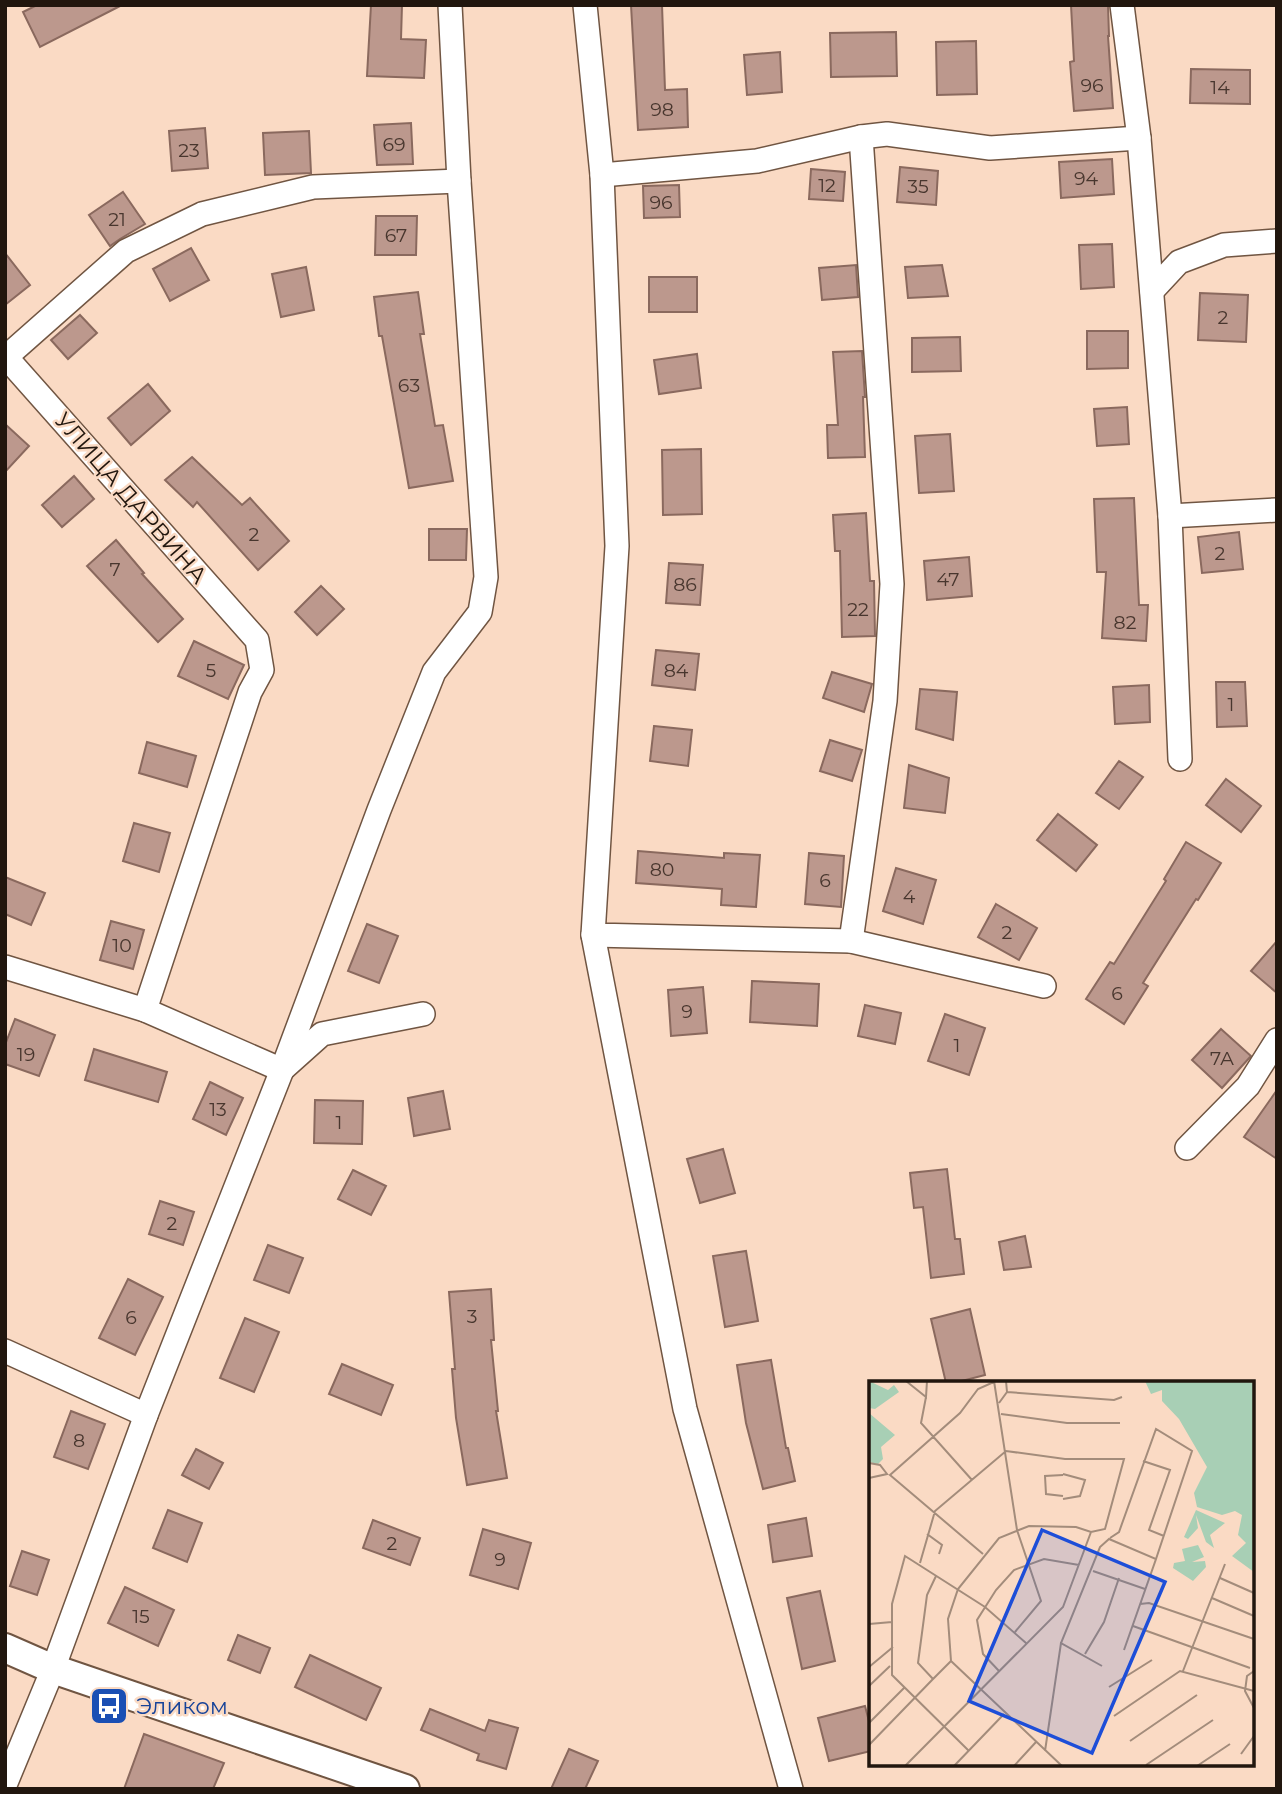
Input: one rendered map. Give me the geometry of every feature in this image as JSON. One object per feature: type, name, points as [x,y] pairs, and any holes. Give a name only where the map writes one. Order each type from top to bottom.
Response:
[{"type":"street","points":[[5,1785],[53,1669],[146,1415],[282,1070],[379,810],[434,672],[480,612],[486,577],[450,5]]},
{"type":"street","points":[[585,5],[601,175],[617,546],[593,935],[685,1409],[790,1789]]},
{"type":"street","points":[[1122,5],[1139,138],[1170,516],[1180,759]]},
{"type":"street","points":[[601,175],[757,161],[861,137],[887,134],[990,148],[1139,138]]},
{"type":"street","points":[[851,941],[885,701],[892,584],[861,137]]},
{"type":"street","points":[[6,357],[126,251],[202,214],[313,187],[459,180]]},
{"type":"street","points":[[1152,291],[1179,262],[1190,257],[1224,245],[1277,242]]},
{"type":"street","name":"УЛИЦА ДАРВИНА","points":[[6,357],[257,640],[262,670],[250,692],[145,1010]]},
{"type":"street","points":[[1170,516],[1277,510]]},
{"type":"street","points":[[593,935],[851,941],[1044,986]]},
{"type":"street","points":[[5,967],[145,1010],[282,1070]]},
{"type":"street","points":[[282,1070],[322,1034],[423,1014]]},
{"type":"street","points":[[1187,1147],[1248,1086],[1277,1040]]},
{"type":"street","points":[[5,1350],[146,1415]]},
{"type":"street","points":[[5,1648],[53,1669],[356,1781],[405,1789]]},
{"type":"building","points":[[37,5],[122,5],[40,47],[23,12]]},
{"type":"building","points":[[371,5],[402,5],[401,39],[426,40],[424,78],[367,76]]},
{"type":"building","points":[[631,5],[662,5],[665,90],[687,89],[688,127],[638,130]]},
{"type":"building","points":[[1071,5],[1108,5],[1113,108],[1074,111],[1070,62],[1074,61]]},
{"type":"building","points":[[896,32],[897,76],[831,77],[830,33]]},
{"type":"building","points":[[976,41],[977,94],[937,95],[936,42]]},
{"type":"building","points":[[780,52],[782,92],[747,95],[744,55]]},
{"type":"building","points":[[1191,69],[1250,70],[1250,104],[1190,103]]},
{"type":"building","points":[[411,123],[413,164],[377,165],[374,125]]},
{"type":"building","points":[[205,128],[208,168],[172,171],[169,131]]},
{"type":"building","points":[[309,131],[311,173],[265,175],[263,133]]},
{"type":"building","points":[[1112,159],[1114,194],[1061,198],[1059,162]]},
{"type":"building","points":[[900,167],[938,171],[936,205],[897,202]]},
{"type":"building","points":[[811,169],[845,172],[843,201],[809,199]]},
{"type":"building","points":[[679,185],[680,217],[644,218],[643,186]]},
{"type":"building","points":[[123,192],[145,224],[110,246],[89,215]]},
{"type":"building","points":[[376,216],[417,216],[416,255],[375,255]]},
{"type":"building","points":[[1112,244],[1114,287],[1081,289],[1079,245]]},
{"type":"building","points":[[191,248],[209,280],[170,301],[153,269]]},
{"type":"building","points":[[5,253],[30,285],[5,305]]},
{"type":"building","points":[[856,265],[858,297],[822,300],[819,268]]},
{"type":"building","points":[[942,265],[948,296],[908,298],[905,267]]},
{"type":"building","points":[[306,267],[314,310],[281,317],[272,274]]},
{"type":"building","points":[[649,277],[697,277],[697,312],[649,312]]},
{"type":"building","points":[[418,292],[424,334],[420,334],[435,426],[443,425],[453,481],[409,488],[382,336],[379,336],[374,297]]},
{"type":"building","points":[[1200,293],[1248,295],[1246,342],[1198,340]]},
{"type":"building","points":[[80,315],[97,333],[68,359],[51,340]]},
{"type":"building","points":[[1087,331],[1128,331],[1128,368],[1087,369]]},
{"type":"building","points":[[960,337],[961,371],[912,372],[912,338]]},
{"type":"building","points":[[862,351],[865,457],[828,458],[827,425],[838,425],[833,352]]},
{"type":"building","points":[[697,354],[701,388],[659,394],[654,360]]},
{"type":"building","points":[[148,384],[170,411],[131,445],[108,418]]},
{"type":"building","points":[[1127,407],[1129,444],[1097,446],[1094,409]]},
{"type":"building","points":[[5,424],[29,446],[5,472]]},
{"type":"building","points":[[950,434],[954,491],[919,493],[915,436]]},
{"type":"building","points":[[701,449],[702,514],[663,515],[662,450]]},
{"type":"building","points":[[192,457],[242,505],[250,498],[289,541],[258,570],[197,502],[193,507],[165,480]]},
{"type":"building","points":[[74,476],[94,499],[62,527],[42,505]]},
{"type":"building","points":[[1134,498],[1139,605],[1148,605],[1146,641],[1102,638],[1106,572],[1097,572],[1094,499]]},
{"type":"building","points":[[866,513],[870,581],[874,581],[875,636],[842,637],[840,551],[835,551],[833,515]]},
{"type":"building","points":[[429,529],[467,529],[466,560],[429,560]]},
{"type":"building","points":[[1239,532],[1243,569],[1202,573],[1198,537]]},
{"type":"building","points":[[116,540],[144,573],[142,574],[183,619],[158,642],[87,566]]},
{"type":"building","points":[[969,557],[972,596],[927,600],[924,561]]},
{"type":"building","points":[[669,563],[703,565],[700,605],[666,603]]},
{"type":"building","points":[[321,586],[344,609],[317,635],[295,612]]},
{"type":"building","points":[[194,641],[244,665],[228,699],[178,676]]},
{"type":"building","points":[[656,650],[699,654],[695,690],[652,685]]},
{"type":"building","points":[[832,672],[872,684],[864,712],[823,698]]},
{"type":"building","points":[[1216,682],[1245,682],[1247,726],[1217,727]]},
{"type":"building","points":[[1149,685],[1150,722],[1115,724],[1113,687]]},
{"type":"building","points":[[920,689],[957,692],[953,740],[916,729]]},
{"type":"building","points":[[654,726],[692,730],[688,766],[650,761]]},
{"type":"building","points":[[830,740],[862,750],[852,781],[820,771]]},
{"type":"building","points":[[147,742],[196,756],[187,787],[139,773]]},
{"type":"building","points":[[1119,761],[1143,777],[1119,809],[1096,793]]},
{"type":"building","points":[[909,765],[949,778],[945,813],[904,808]]},
{"type":"building","points":[[1226,779],[1261,806],[1241,832],[1206,805]]},
{"type":"building","points":[[1058,814],[1097,845],[1076,871],[1037,840]]},
{"type":"building","points":[[134,823],[170,833],[159,872],[123,861]]},
{"type":"building","points":[[1186,842],[1221,863],[1143,983],[1148,986],[1124,1024],[1086,999],[1110,962],[1114,964],[1166,881],[1164,879]]},
{"type":"building","points":[[638,851],[724,858],[724,853],[760,855],[756,907],[721,905],[722,889],[636,883]]},
{"type":"building","points":[[809,853],[844,856],[841,907],[805,904]]},
{"type":"building","points":[[896,868],[936,880],[923,924],[883,911]]},
{"type":"building","points":[[5,877],[45,893],[31,925],[5,914]]},
{"type":"building","points":[[996,904],[1037,928],[1019,960],[978,937]]},
{"type":"building","points":[[111,921],[144,930],[133,969],[100,960]]},
{"type":"building","points":[[367,924],[398,936],[379,983],[348,971]]},
{"type":"building","points":[[1277,941],[1277,993],[1251,971]]},
{"type":"building","points":[[752,981],[819,984],[817,1026],[750,1022]]},
{"type":"building","points":[[703,987],[707,1033],[671,1036],[668,990]]},
{"type":"building","points":[[865,1005],[901,1013],[895,1044],[858,1036]]},
{"type":"building","points":[[945,1014],[985,1028],[969,1075],[928,1061]]},
{"type":"building","points":[[15,1019],[55,1035],[39,1076],[5,1064],[5,1045]]},
{"type":"building","points":[[1221,1029],[1251,1056],[1222,1088],[1192,1060]]},
{"type":"building","points":[[94,1049],[167,1072],[158,1102],[85,1080]]},
{"type":"building","points":[[210,1082],[243,1098],[226,1135],[193,1119]]},
{"type":"building","points":[[1277,1090],[1277,1159],[1244,1137]]},
{"type":"building","points":[[443,1091],[450,1129],[414,1136],[408,1098]]},
{"type":"building","points":[[315,1100],[363,1101],[362,1144],[314,1143]]},
{"type":"building","points":[[723,1149],[735,1193],[700,1203],[687,1159]]},
{"type":"building","points":[[947,1169],[955,1239],[960,1239],[964,1274],[931,1278],[923,1207],[914,1208],[910,1173]]},
{"type":"building","points":[[353,1170],[386,1186],[371,1215],[338,1199]]},
{"type":"building","points":[[160,1201],[194,1212],[183,1245],[149,1234]]},
{"type":"building","points":[[1025,1236],[1031,1267],[1004,1270],[999,1242]]},
{"type":"building","points":[[268,1245],[303,1258],[289,1293],[254,1280]]},
{"type":"building","points":[[746,1251],[758,1321],[725,1327],[713,1256]]},
{"type":"building","points":[[128,1279],[163,1297],[135,1355],[99,1338]]},
{"type":"building","points":[[491,1289],[496,1411],[507,1478],[467,1485],[456,1418],[449,1292]]},
{"type":"building","points":[[970,1309],[985,1375],[962,1381],[946,1381],[931,1319]]},
{"type":"building","points":[[245,1318],[279,1332],[254,1392],[220,1378]]},
{"type":"building","points":[[771,1360],[786,1448],[795,1481],[763,1489],[746,1423],[737,1365]]},
{"type":"building","points":[[342,1364],[393,1385],[381,1415],[329,1394]]},
{"type":"building","points":[[71,1411],[105,1424],[88,1469],[54,1457]]},
{"type":"building","points":[[196,1449],[223,1463],[209,1489],[182,1475]]},
{"type":"building","points":[[168,1510],[202,1523],[187,1562],[153,1548]]},
{"type":"building","points":[[806,1518],[812,1556],[773,1562],[768,1525]]},
{"type":"building","points":[[373,1520],[420,1538],[410,1565],[363,1548]]},
{"type":"building","points":[[483,1529],[531,1543],[518,1589],[470,1575]]},
{"type":"building","points":[[22,1551],[49,1560],[37,1595],[10,1586]]},
{"type":"building","points":[[125,1587],[174,1610],[158,1646],[108,1623]]},
{"type":"building","points":[[820,1591],[835,1661],[802,1669],[787,1598]]},
{"type":"building","points":[[238,1635],[270,1648],[260,1673],[228,1660]]},
{"type":"building","points":[[310,1655],[381,1688],[366,1720],[295,1687]]},
{"type":"building","points":[[865,1706],[869,1721],[869,1751],[829,1761],[818,1718]]},
{"type":"building","points":[[430,1709],[485,1731],[489,1720],[518,1728],[506,1769],[477,1760],[479,1754],[421,1730]]},
{"type":"building","points":[[144,1734],[224,1763],[213,1789],[124,1789]]},
{"type":"building","points":[[569,1749],[598,1761],[585,1789],[551,1789]]},
{"type":"place","name":"Эликом","points":[[109,1706]]}]
